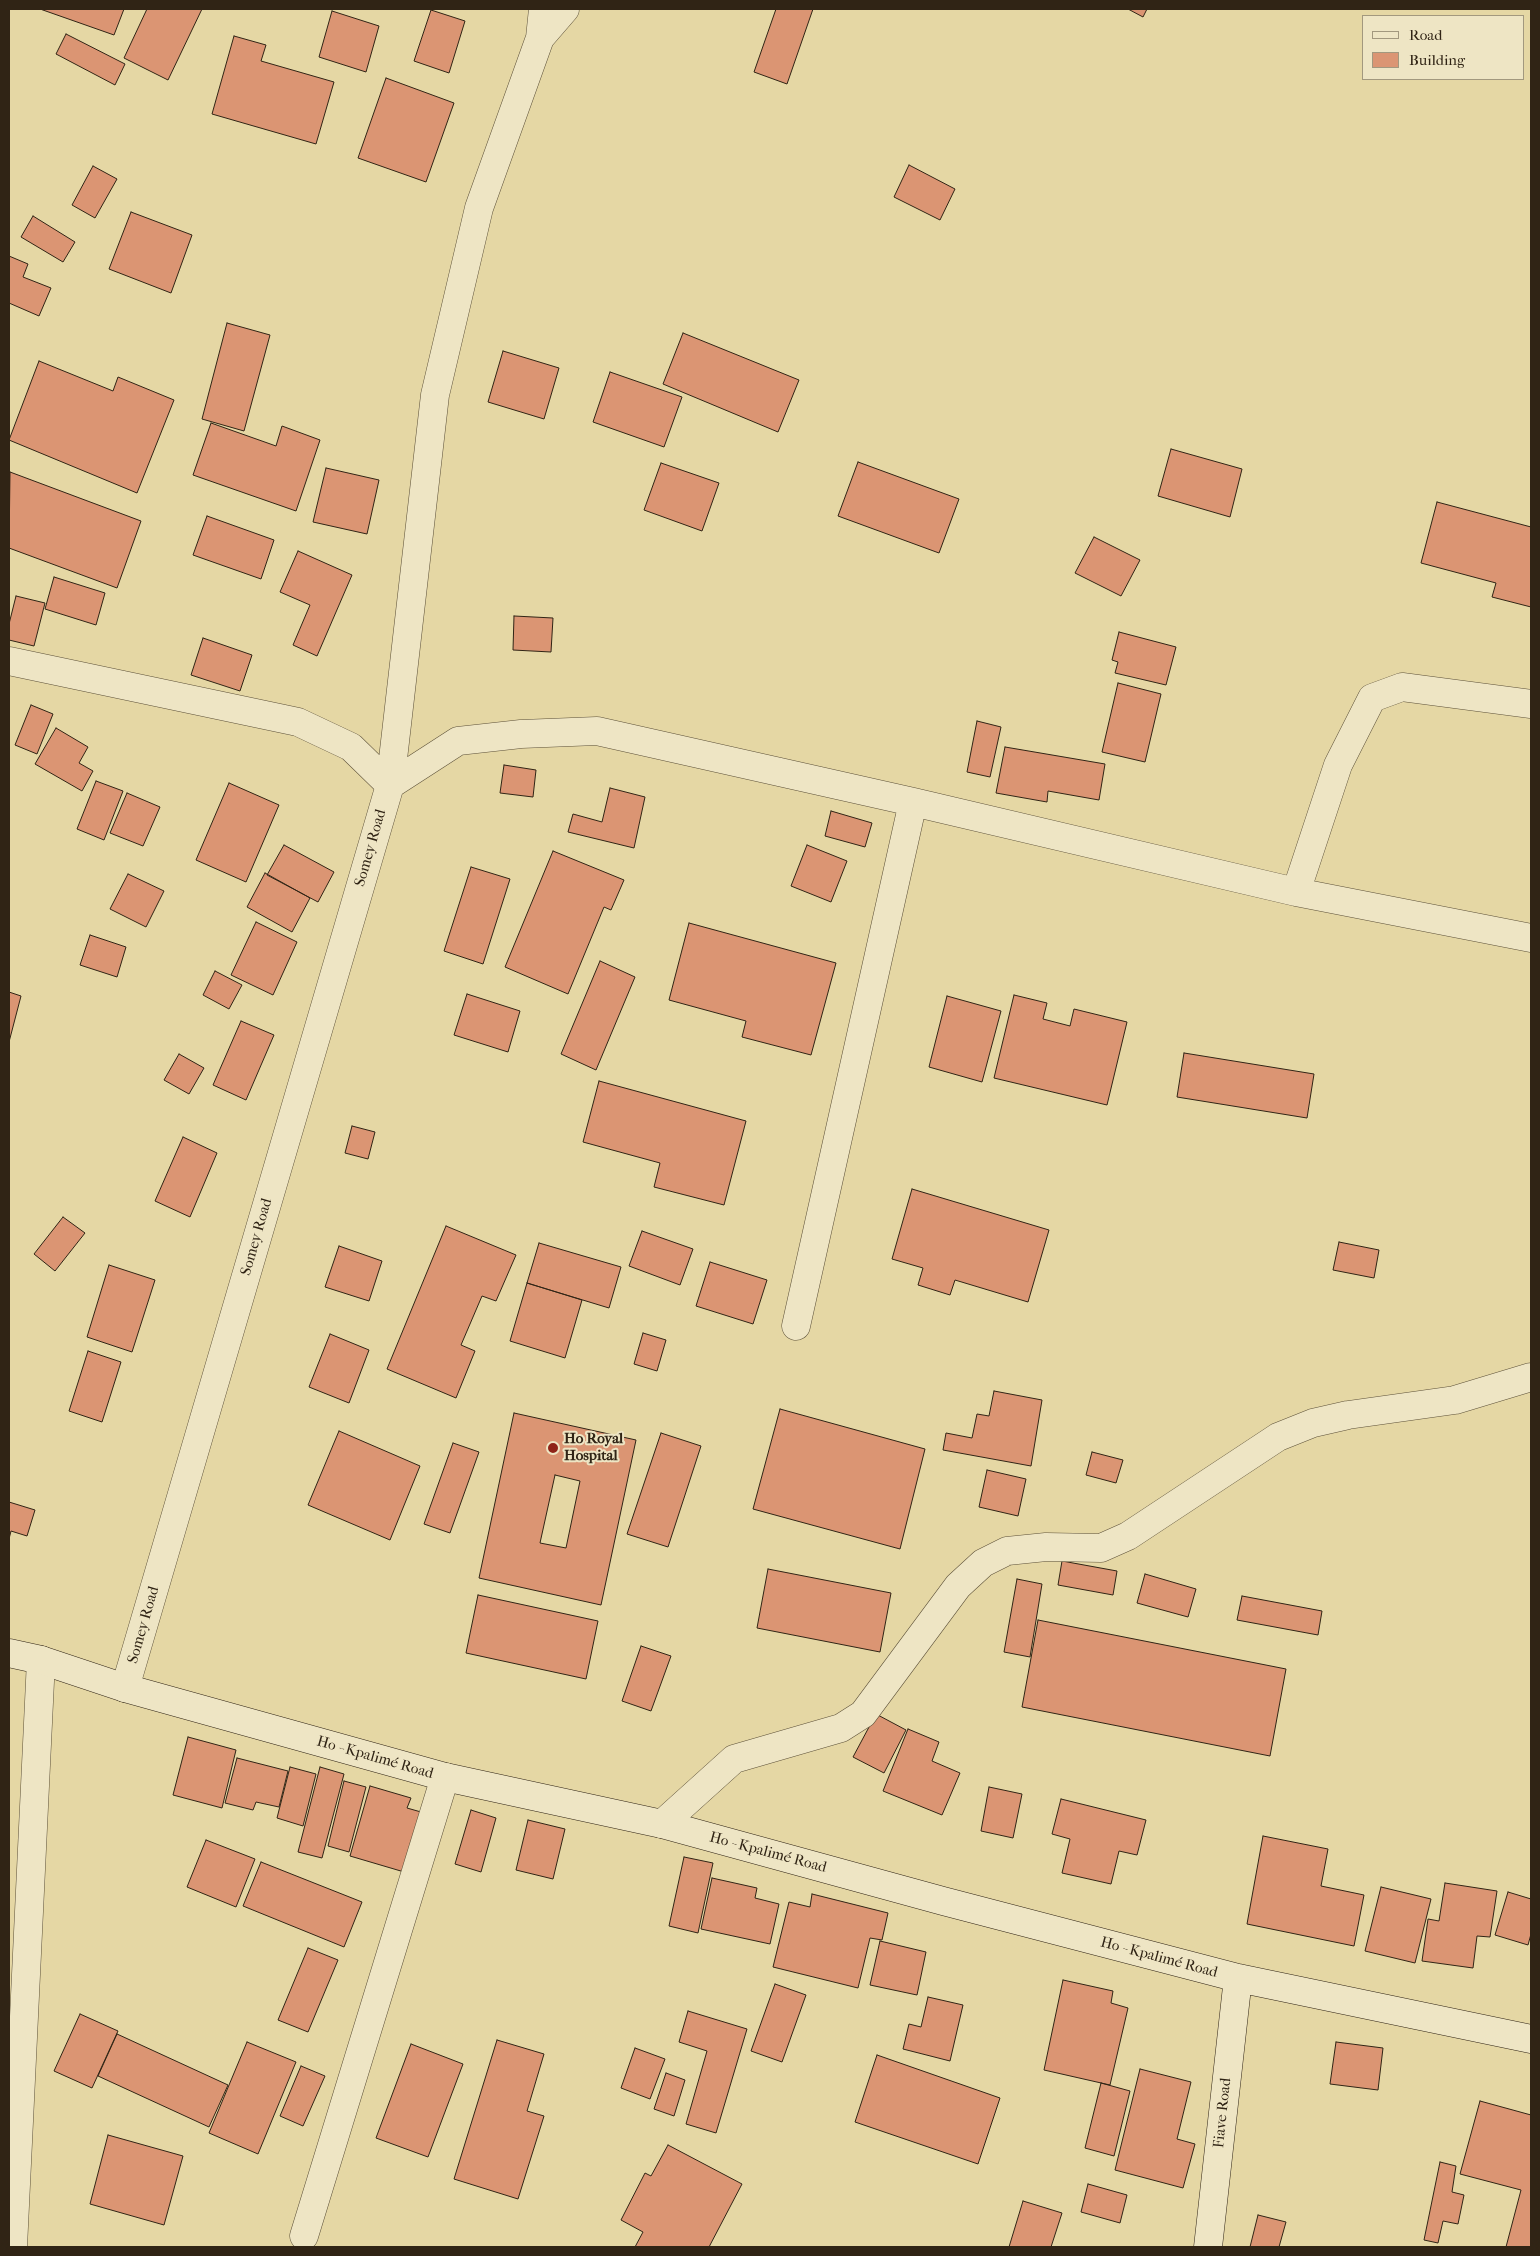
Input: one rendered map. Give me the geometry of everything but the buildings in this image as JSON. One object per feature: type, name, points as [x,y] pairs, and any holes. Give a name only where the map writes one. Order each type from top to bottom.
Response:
[{"type":"street","points":[[540,38],[543,9]]},
{"type":"street","points":[[540,38],[565,9]]},
{"type":"street","name":"Somey Road","points":[[125,1688],[390,785],[435,394],[479,208],[540,38]]},
{"type":"street","points":[[9,661],[298,722],[352,747],[390,785],[458,741],[521,734],[597,731],[913,802],[1296,892],[1531,938]]},
{"type":"street","points":[[1296,892],[1338,765],[1372,698],[1402,687],[1531,704]]},
{"type":"street","points":[[796,1326],[913,802]]},
{"type":"street","points":[[662,1824],[734,1759],[842,1728],[863,1714],[958,1586],[983,1562],[1007,1551],[1046,1547],[1101,1548],[1128,1536],[1278,1437],[1314,1423],[1348,1415],[1455,1400],[1531,1377]]},
{"type":"street","name":"Ho - Kpalimé Road","points":[[9,1654],[42,1660],[125,1688],[445,1777],[662,1824],[943,1902],[1238,1978],[1531,2039]]},
{"type":"street","points":[[13,2247],[42,1660]]},
{"type":"street","points":[[304,2236],[445,1777]]},
{"type":"street","name":"Fiave Road","points":[[1208,2247],[1238,1978]]},
{"type":"place","name":"Ho Royal Hospital","points":[[553,1448]]}]
